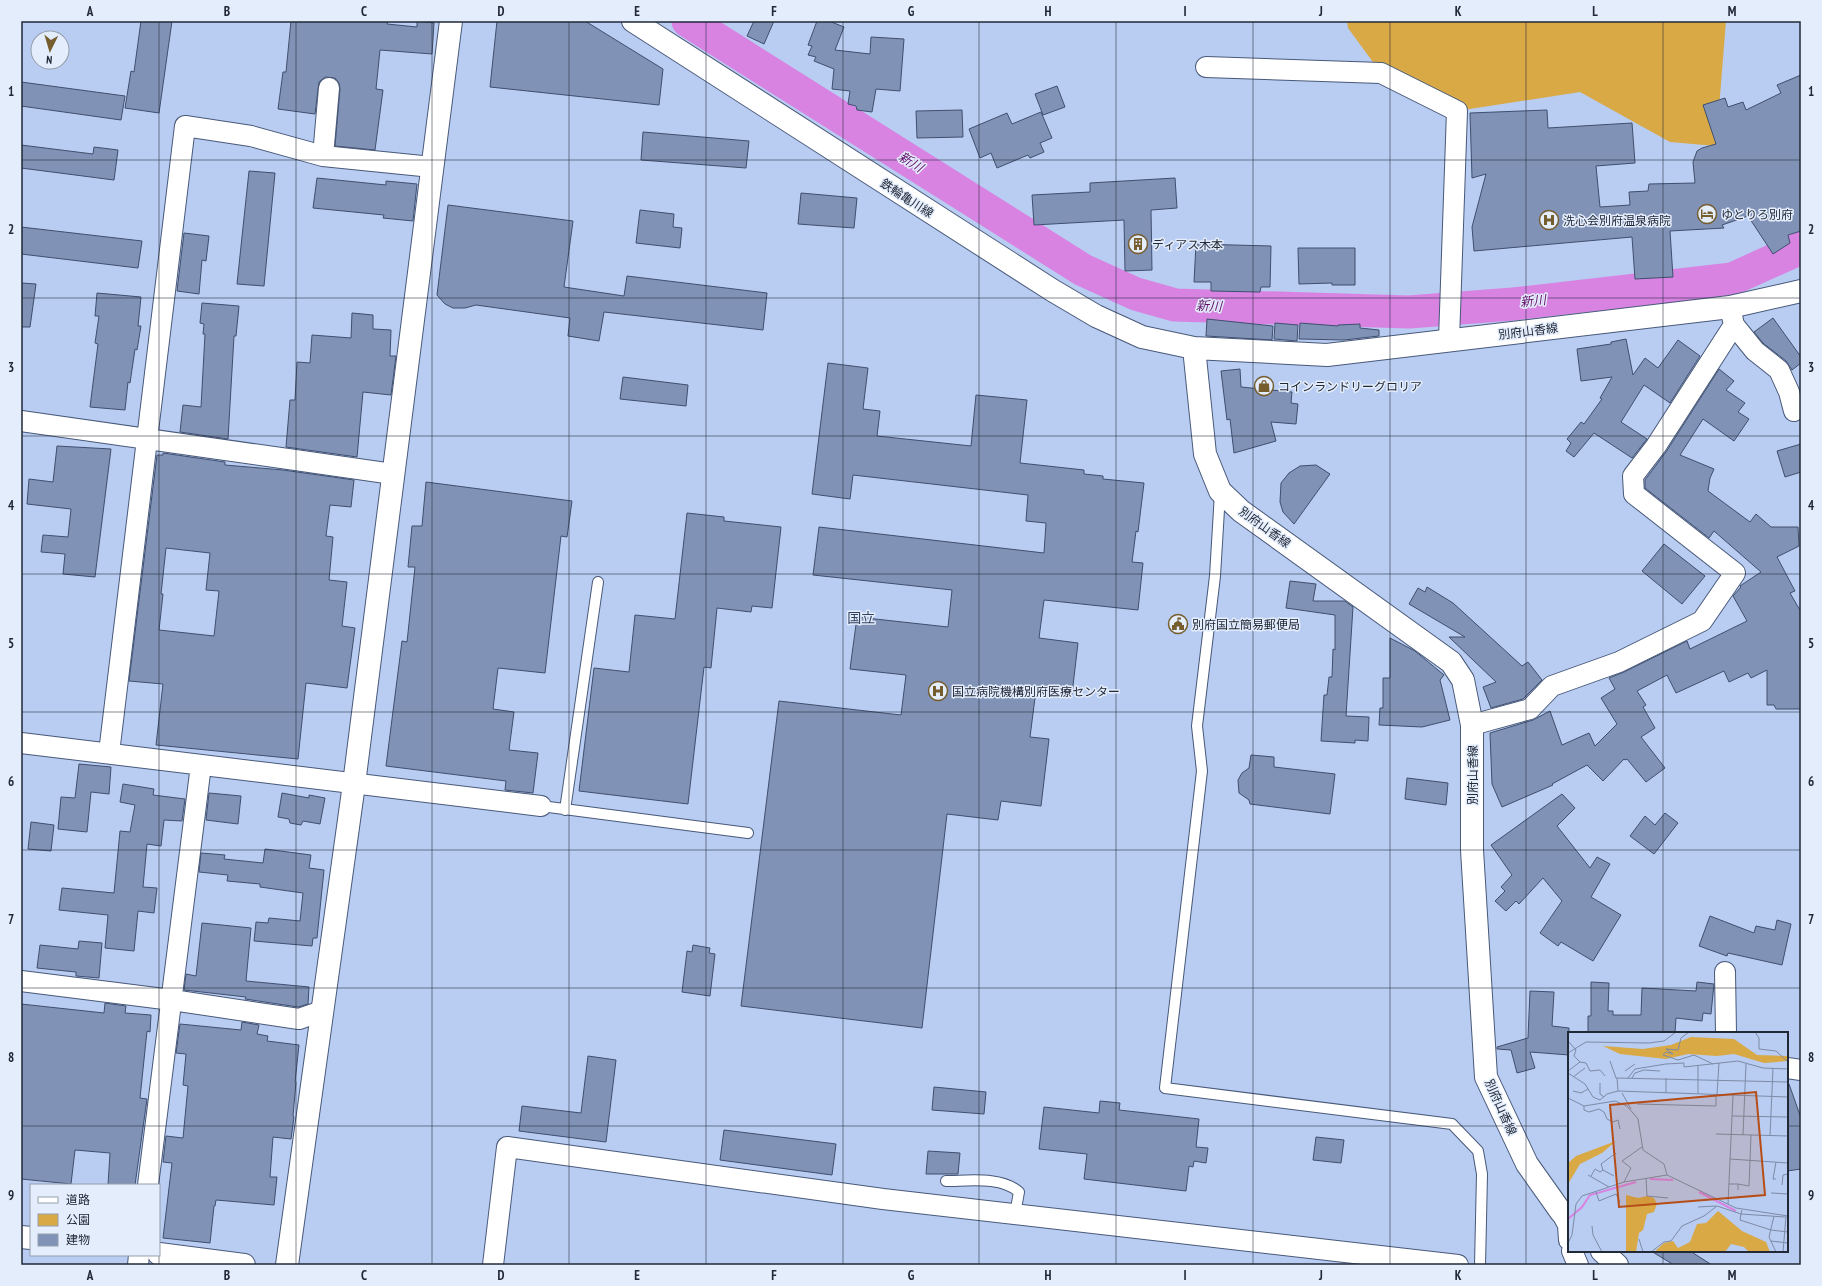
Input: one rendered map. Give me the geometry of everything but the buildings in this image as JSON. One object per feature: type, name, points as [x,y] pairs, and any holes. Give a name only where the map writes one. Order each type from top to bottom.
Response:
[{"type":"main road","points":[[287,1265],[354,784],[451,21]]},
{"type":"main road","name":"鉄輪亀川線","points":[[634,21],[1052,290],[1096,316],[1142,337],[1194,348]]},
{"type":"main road","name":"別府山香線","points":[[1565,1216],[1527,1164],[1486,1077],[1472,850],[1472,725],[1463,680],[1451,662],[1241,511],[1220,491],[1205,454],[1194,348],[1328,355],[1449,340],[1732,316],[1801,291]]},
{"type":"main road","points":[[1603,1252],[1617,1265]]},
{"type":"main road","points":[[160,1254],[244,1265]]},
{"type":"street","points":[[1206,67],[1380,73],[1457,111],[1449,340]]},
{"type":"street","points":[[323,156],[329,88]]},
{"type":"street","points":[[109,753],[186,126],[251,136],[323,156],[432,167]]},
{"type":"street","points":[[1472,725],[1530,709],[1552,686],[1619,662],[1702,621],[1735,573],[1634,494],[1633,476],[1656,446],[1732,316],[1755,351],[1779,370],[1789,392],[1794,411]]},
{"type":"street","points":[[21,421],[393,474]]},
{"type":"street","points":[[21,743],[541,806]]},
{"type":"street","points":[[148,1184],[202,765]]},
{"type":"street","points":[[1725,972],[1726,1032]]},
{"type":"street","points":[[21,981],[172,1000],[299,1019],[322,1011]]},
{"type":"street","points":[[1788,1068],[1801,1070]]},
{"type":"street","points":[[493,1265],[507,1147],[882,1199],[1015,1214],[1387,1261],[1458,1265]]},
{"type":"street","points":[[1572,1252],[1578,1265]]},
{"type":"lane","points":[[1220,491],[1215,576],[1197,726],[1202,771],[1165,1088],[1452,1124],[1478,1151],[1482,1174],[1480,1265]]},
{"type":"lane","points":[[565,810],[598,582]]},
{"type":"lane","points":[[541,806],[748,834]]},
{"type":"lane","points":[[946,1181],[994,1182],[1012,1186],[1019,1192],[1015,1214]]},
{"type":"green space","points":[[1347,21],[1726,21],[1716,146],[1670,142],[1580,92],[1457,111],[1381,73],[1348,28]]},
{"type":"waterway","name":"新川","points":[[688,21],[1083,270],[1136,294],[1175,305],[1409,312],[1513,304],[1732,279],[1801,248]]},
{"type":"place","name":"ゆとりろ別府","points":[[1707,214]]},
{"type":"place","name":"洗心会別府温泉病院","points":[[1549,220]]},
{"type":"place","name":"ディアス木本","points":[[1138,244]]},
{"type":"place","name":"コインランドリーグロリア","points":[[1264,386]]},
{"type":"place","name":"別府国立簡易郵便局","points":[[1178,624]]},
{"type":"place","name":"国立病院機構別府医療センター","points":[[938,691]]},
{"type":"district","name":"国立","points":[[861,618]]}]
